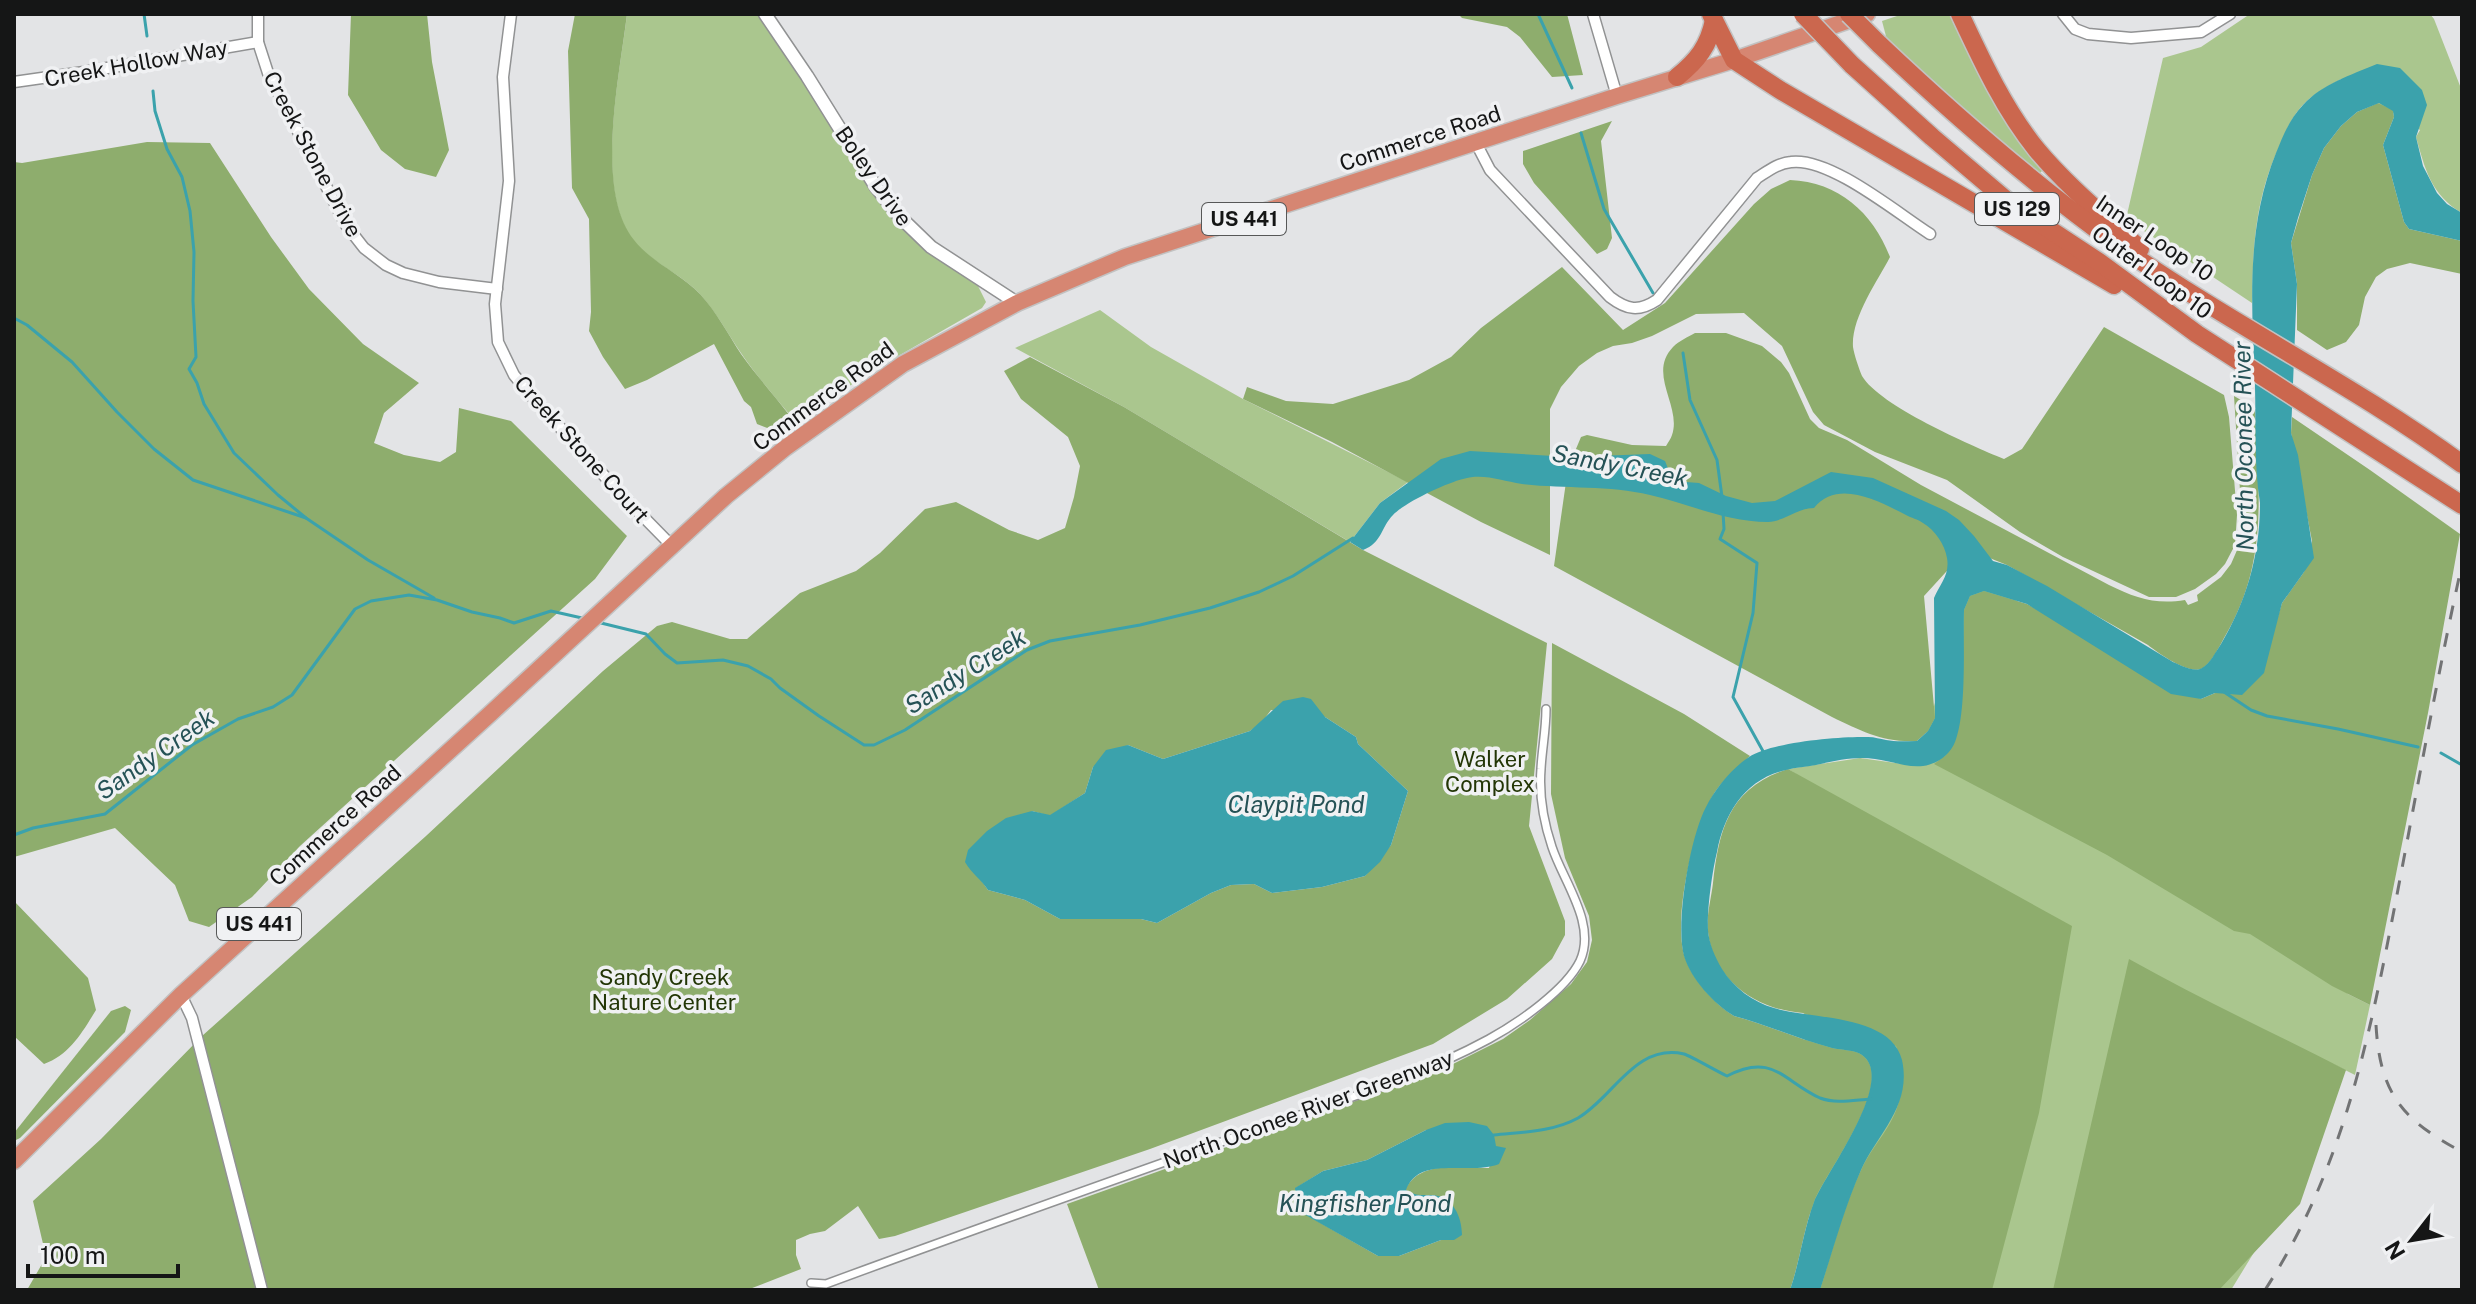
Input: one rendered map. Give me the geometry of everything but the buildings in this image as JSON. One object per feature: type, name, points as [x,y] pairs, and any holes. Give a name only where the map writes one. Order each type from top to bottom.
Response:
[{"type":"highway","name":"Outer Loop 10","points":[[1803,14],[1852,65],[2012,205],[2099,262],[2197,334],[2456,501]]},
{"type":"highway","name":"Inner Loop 10","points":[[1849,14],[1952,114],[2013,166],[2116,243],[2460,462]]},
{"type":"highway","name":"Commerce Road","points":[[14,1161],[181,995],[671,545],[740,484],[903,364],[1017,303],[1125,257],[1867,14]]},
{"type":"highway","points":[[1960,14],[1989,77],[2035,148],[2064,179],[2184,288]]},
{"type":"highway","points":[[1712,17],[1734,60],[2197,334]]},
{"type":"highway","points":[[1677,77],[1702,52],[1711,33],[1712,17]]},
{"type":"street","name":"Creek Stone Drive","points":[[258,14],[258,42],[268,73],[346,225],[364,248],[386,265],[403,273],[439,282],[497,289]]},
{"type":"street","name":"Creek Stone Court","points":[[511,14],[503,77],[508,202],[497,289],[495,321],[498,342],[514,375],[671,545]]},
{"type":"street","name":"Boley Drive","points":[[765,14],[876,187],[900,217],[931,247],[1017,303]]},
{"type":"street","points":[[1593,14],[1617,96]]},
{"type":"street","points":[[2063,14],[2075,29],[2088,34],[2131,38],[2201,32],[2230,14]]},
{"type":"street","name":"Creek Hollow Way","points":[[14,82],[258,42]]},
{"type":"street","points":[[1476,143],[1486,166],[1522,205],[1610,297],[1631,309],[1639,310],[1657,300],[1757,178],[1775,166],[1793,161],[1826,167],[1930,234]]},
{"type":"street","name":"North Oconee River Greenway","points":[[811,1283],[826,1284],[1410,1076],[1491,1038],[1549,996],[1571,975],[1580,961],[1585,929],[1551,845],[1544,811],[1541,770],[1546,742],[1546,709]]},
{"type":"street","points":[[181,995],[192,1018],[262,1290]]},
{"type":"green space","points":[[351,14],[427,14],[432,62],[449,150],[436,177],[405,169],[381,150],[348,95]]},
{"type":"green space","points":[[575,14],[627,14],[616,99],[612,163],[622,219],[641,248],[706,301],[741,354],[790,416],[770,429],[757,424],[751,407],[744,401],[714,344],[625,389],[589,331],[589,219],[572,188],[568,51]]},
{"type":"green space","points":[[627,14],[759,14],[896,221],[937,258],[978,286],[986,302],[982,308],[879,367],[775,434],[770,429],[790,415],[741,353],[705,300],[640,248],[621,218],[612,162]]},
{"type":"green space","points":[[1458,14],[1567,14],[1583,75],[1552,77],[1520,37],[1507,27],[1462,18]]},
{"type":"green space","points":[[1903,14],[1952,14],[2044,169],[2039,174],[1999,143],[1887,40],[1882,21]]},
{"type":"green space","points":[[2250,14],[2430,14],[2462,91],[2462,213],[2443,198],[2431,180],[2416,137],[2420,130],[2341,79],[2305,102],[2297,111],[2272,165],[2257,222],[2252,303],[2126,219],[2163,58],[2201,47]]},
{"type":"green space","points":[[2378,103],[2393,110],[2394,117],[2383,145],[2404,222],[2409,229],[2462,241],[2462,274],[2410,263],[2387,269],[2376,277],[2365,297],[2359,325],[2346,342],[2327,350],[2297,330],[2297,284],[2291,243],[2312,175],[2324,148],[2357,112]]},
{"type":"green space","points":[[1612,121],[1601,141],[1612,238],[1607,249],[1597,254],[1534,183],[1523,164],[1523,151]]},
{"type":"green space","points":[[147,142],[210,143],[309,289],[363,344],[419,383],[384,413],[374,443],[404,455],[440,462],[456,452],[459,408],[511,421],[627,536],[595,579],[300,846],[252,897],[209,927],[189,921],[175,885],[115,828],[14,857],[14,162]]},
{"type":"green space","points":[[1790,180],[1808,182],[1839,194],[1864,214],[1883,241],[1890,257],[1866,300],[1853,336],[1859,370],[1872,388],[1887,400],[1949,434],[2004,459],[2022,449],[2104,327],[2224,395],[2229,417],[2237,515],[2235,545],[2216,574],[2195,589],[2176,597],[2149,597],[2063,557],[2020,532],[1947,480],[1875,452],[1824,425],[1813,412],[1782,346],[1744,313],[1696,314],[1652,336],[1613,346],[1579,366],[1561,387],[1550,409],[1550,555],[1243,399],[1247,387],[1286,401],[1333,404],[1409,380],[1451,357],[1481,328],[1562,267],[1623,330],[1665,303],[1754,204],[1771,189]]},
{"type":"green space","points":[[1100,310],[1151,347],[1243,399],[1408,482],[1380,503],[1350,542],[1124,407],[1015,348]]},
{"type":"green space","points":[[1695,333],[1726,333],[1762,346],[1789,373],[1810,419],[1819,428],[1847,440],[1921,485],[2109,585],[2155,601],[2185,600],[2188,605],[2198,601],[2197,595],[2221,577],[2231,564],[2241,541],[2242,522],[2234,396],[2255,408],[2259,497],[2255,554],[2239,609],[2215,654],[2203,668],[2190,669],[2007,565],[1967,549],[1924,596],[1935,718],[1928,731],[1917,741],[1894,740],[1832,717],[1554,566],[1568,468],[1581,437],[1587,435],[1632,445],[1666,446],[1674,424],[1663,368],[1666,357],[1675,345]]},
{"type":"green space","points":[[1030,357],[1124,407],[1363,550],[1547,643],[1529,826],[1565,921],[1565,935],[1552,959],[1507,999],[1433,1044],[1150,1149],[895,1236],[879,1239],[858,1206],[825,1231],[796,1240],[796,1255],[801,1269],[747,1290],[27,1290],[42,1264],[44,1248],[33,1201],[101,1139],[202,1036],[426,836],[603,671],[657,626],[672,622],[730,639],[747,639],[800,593],[856,571],[880,553],[925,509],[956,502],[1009,530],[1038,540],[1065,528],[1080,466],[1068,437],[1021,399],[1004,371]],"holes":[[[1271,710],[1325,717],[1356,737],[1358,744],[1408,791],[1391,845],[1365,876],[1322,887],[1272,893],[1254,884],[1231,885],[1157,923],[1141,919],[1060,919],[1025,900],[988,890],[981,880],[1032,811],[1050,816],[1085,793],[1093,767],[1128,745],[1163,759],[1250,731]]]},
{"type":"green space","points":[[2292,417],[2460,534],[2370,1005],[2332,986],[2250,934],[2234,931],[2107,855],[1934,764],[1946,755],[1961,713],[1964,610],[1970,596],[1984,591],[2027,604],[2201,699],[2215,693],[2225,693],[2275,626],[2282,603],[2304,572],[2312,541],[2291,433]]},
{"type":"green space","points":[[1988,567],[2348,994],[2370,1005],[2355,1075],[2333,1064],[2280,1210],[2231,1290],[1813,1290],[1796,774],[1788,769],[1860,758],[1917,766],[1972,572]]},
{"type":"green space","points":[[1552,643],[1684,714],[1750,756],[1716,791],[1705,812],[1691,854],[1681,924],[1686,960],[1706,991],[1734,1016],[1832,1048],[1859,1053],[1871,1068],[1866,1105],[1814,1202],[1790,1290],[1099,1290],[1067,1204],[1439,1071],[1503,1039],[1571,984],[1587,962],[1592,940],[1589,916],[1565,858],[1551,794]],"holes":[[[1426,1130],[1496,1146],[1489,1168],[1441,1168],[1420,1174],[1412,1180],[1405,1190],[1413,1195],[1435,1195],[1454,1240],[1441,1240],[1399,1256],[1378,1256],[1305,1214],[1296,1188],[1323,1171],[1367,1160]]]},
{"type":"green space","points":[[1788,769],[2072,926],[2039,1113],[1992,1290],[1820,1290],[1856,1181],[1896,1110],[1902,1073],[1896,1046],[1754,999],[1728,978],[1712,949],[1708,914],[1724,828],[1740,798],[1768,777]]},
{"type":"green space","points":[[14,901],[88,978],[96,1010],[68,1049],[44,1064],[14,1036]]},
{"type":"green space","points":[[2129,959],[2346,1070],[2300,1204],[2219,1290],[2053,1290]]},
{"type":"green space","points":[[125,1006],[131,1010],[125,1032],[14,1141],[14,1133],[111,1011]]},
{"type":"water","points":[[2377,64],[2400,68],[2422,90],[2427,105],[2416,137],[2423,166],[2437,193],[2462,213],[2462,241],[2409,229],[2404,222],[2383,145],[2394,117],[2393,111],[2379,103],[2357,112],[2341,126],[2324,148],[2312,175],[2291,243],[2297,284],[2291,433],[2298,455],[2314,558],[2282,603],[2264,673],[2242,695],[2215,693],[2201,699],[2171,694],[2027,604],[1984,591],[1970,596],[1964,610],[1961,714],[1955,742],[1946,755],[1923,766],[1860,758],[1786,770],[1759,781],[1748,790],[1725,824],[1713,870],[1708,922],[1711,945],[1727,976],[1745,993],[1766,1005],[1866,1026],[1895,1045],[1902,1060],[1904,1076],[1898,1105],[1861,1170],[1820,1290],[1790,1290],[1814,1202],[1865,1105],[1871,1084],[1870,1067],[1859,1053],[1832,1048],[1734,1016],[1704,990],[1687,965],[1682,942],[1681,923],[1690,859],[1700,821],[1710,800],[1730,773],[1749,757],[1773,747],[1824,739],[1868,737],[1917,741],[1928,731],[1935,718],[1934,598],[1948,564],[1942,543],[1921,522],[1859,495],[1835,495],[1814,508],[1768,522],[1723,516],[1634,492],[1522,484],[1478,477],[1446,485],[1406,505],[1393,515],[1369,547],[1363,550],[1350,542],[1380,503],[1441,459],[1470,451],[1570,457],[1650,454],[1665,461],[1673,481],[1699,483],[1726,496],[1752,503],[1775,501],[1831,472],[1873,478],[1946,511],[1959,520],[1993,561],[2047,586],[2173,662],[2191,669],[2202,668],[2221,644],[2238,611],[2258,540],[2260,503],[2256,460],[2253,268],[2259,211],[2266,182],[2284,134],[2303,105],[2328,86]]},
{"type":"water","name":"Claypit Pond","points":[[1303,697],[1311,699],[1325,717],[1356,737],[1358,744],[1408,791],[1391,845],[1380,862],[1365,876],[1322,887],[1272,893],[1254,884],[1231,885],[1157,923],[1141,919],[1060,919],[1025,900],[988,890],[965,862],[968,850],[1006,818],[1032,811],[1050,815],[1085,793],[1093,767],[1106,750],[1128,745],[1163,759],[1250,731],[1283,701]]},
{"type":"water","name":"Kingfisher Pond","points":[[1469,1122],[1487,1126],[1494,1135],[1496,1146],[1506,1148],[1499,1164],[1422,1172],[1406,1190],[1439,1196],[1451,1203],[1462,1228],[1462,1235],[1454,1240],[1441,1240],[1399,1256],[1378,1256],[1302,1213],[1295,1188],[1323,1171],[1367,1160],[1445,1123]]},
{"type":"waterway","points":[[144,14],[147,36]]},
{"type":"waterway","points":[[1538,14],[1572,88]]},
{"type":"waterway","points":[[153,91],[155,111],[167,149],[182,177],[190,211],[196,357],[189,369],[204,404],[234,453],[278,495],[368,560],[434,598]]},
{"type":"waterway","points":[[1581,133],[1604,209],[1653,293]]},
{"type":"waterway","points":[[14,318],[72,362],[154,449],[193,480],[306,518]]},
{"type":"waterway","points":[[1683,353],[1690,400],[1717,460],[1722,497]]},
{"type":"waterway","points":[[1723,512],[1724,529],[1720,539],[1757,563],[1753,613],[1733,697],[1764,753]]},
{"type":"waterway","name":"Sandy Creek","points":[[597,622],[646,634],[677,663],[723,660],[748,666],[864,745],[874,745],[905,730],[1027,650],[1050,641],[1140,625],[1210,608],[1259,592],[1293,576],[1353,538]]},
{"type":"waterway","name":"Sandy Creek","points":[[14,835],[33,828],[105,814],[192,745],[238,719],[273,707],[292,695],[355,609],[371,601],[409,595],[514,623],[551,611],[582,618]]},
{"type":"waterway","points":[[2224,692],[2251,710],[2267,716],[2418,747]]},
{"type":"waterway","points":[[2441,753],[2462,765]]},
{"type":"waterway","points":[[1494,1135],[1537,1131],[1568,1123],[1591,1109],[1638,1064],[1667,1053],[1684,1054],[1727,1076],[1743,1069],[1767,1068],[1826,1100],[1871,1099]]},
{"type":"railway","points":[[2265,1290],[2317,1193],[2353,1092],[2379,987],[2462,564]]},
{"type":"railway","points":[[2376,1025],[2383,1070],[2398,1103],[2424,1128],[2462,1152]]},
{"type":"water label","name":"North Oconee River","points":[[2243,446]]},
{"type":"park label","name":"Walker Complex","points":[[1490,772]]},
{"type":"park label","name":"Sandy Creek Nature Center","points":[[664,990]]}]
